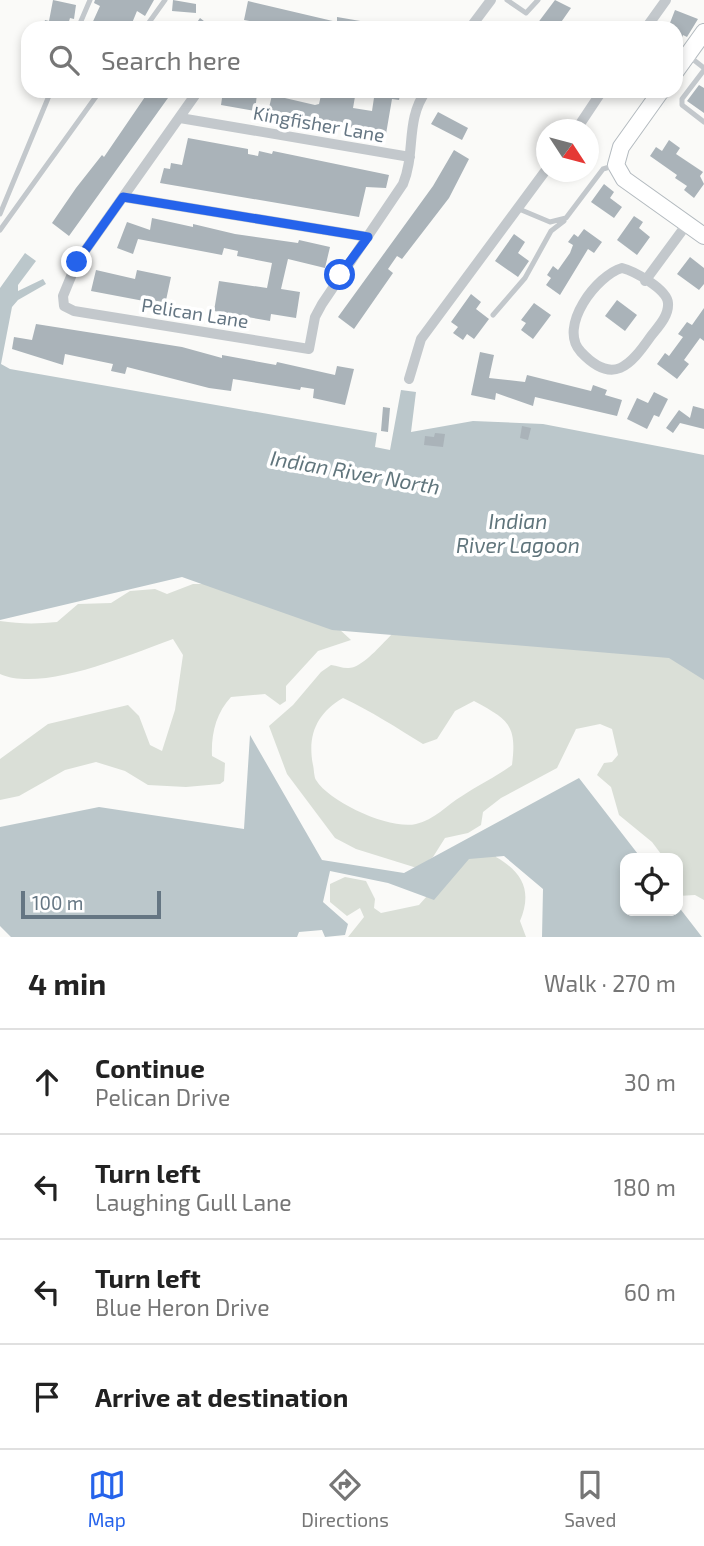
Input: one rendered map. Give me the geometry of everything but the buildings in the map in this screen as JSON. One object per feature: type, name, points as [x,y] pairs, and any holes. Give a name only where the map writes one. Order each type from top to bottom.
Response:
[{"type":"street","points":[[476,21],[491,0]]},
{"type":"street","points":[[651,21],[666,0]]},
{"type":"street","points":[[683,61],[704,32]]},
{"type":"street","points":[[193,98],[123,197],[368,237],[403,184],[411,166],[412,120],[423,98]]},
{"type":"street","points":[[583,119],[597,98]]},
{"type":"street","points":[[657,98],[621,147],[616,165],[624,179],[704,236]]},
{"type":"street","name":"Kingfisher Lane","points":[[180,118],[410,158]]},
{"type":"street","points":[[409,379],[421,339],[502,226],[538,182]]},
{"type":"street","name":"Pelican Lane","points":[[123,197],[77,262],[64,296],[64,306],[74,311],[309,349],[321,304],[368,237]]},
{"type":"street","points":[[645,281],[687,225]]},
{"type":"street","points":[[622,268],[645,281],[664,295],[668,302],[665,317],[626,367],[612,371],[600,368],[579,350],[574,339],[574,320],[578,310],[608,272],[622,268]]},
{"type":"lane","points":[[81,21],[90,0]]},
{"type":"lane","points":[[150,21],[165,0]]},
{"type":"lane","points":[[507,0],[526,13],[538,0]]},
{"type":"lane","points":[[683,98],[704,69],[687,55]]},
{"type":"lane","points":[[0,214],[48,98]]},
{"type":"lane","points":[[0,230],[95,98]]},
{"type":"lane","points":[[683,98],[682,105],[704,122]]},
{"type":"lane","points":[[493,315],[525,278],[551,232],[566,218],[603,169],[616,165]]},
{"type":"lane","points":[[13,183],[27,193]]},
{"type":"lane","points":[[518,209],[539,220],[550,222],[566,218]]},
{"type":"shaded area","points":[[193,584],[206,584],[338,628],[351,640],[318,651],[286,686],[286,701],[280,705],[265,694],[231,697],[218,717],[212,740],[212,756],[225,763],[224,781],[220,784],[186,787],[148,785],[125,771],[96,762],[65,770],[19,796],[0,800],[0,759],[48,724],[128,705],[139,716],[150,745],[162,751],[175,710],[183,655],[173,639],[86,669],[39,679],[18,679],[0,674],[0,621],[57,622],[78,604],[111,603],[130,591],[155,589],[167,594]]},
{"type":"shaded area","points":[[393,633],[653,647],[704,678],[704,900],[695,895],[683,896],[683,853],[660,853],[652,842],[619,815],[611,787],[597,775],[604,763],[612,762],[618,755],[612,729],[600,724],[576,729],[557,768],[501,798],[483,812],[481,825],[468,833],[445,838],[433,857],[417,868],[356,849],[335,838],[287,774],[269,726],[331,665],[354,667],[369,657]],"holes":[[[343,698],[423,744],[437,739],[455,711],[474,701],[495,713],[508,725],[513,741],[512,765],[423,822],[405,825],[377,819],[347,806],[323,789],[315,779],[312,744],[320,718]]]},
{"type":"shaded area","points":[[496,853],[496,857],[513,870],[523,884],[525,901],[520,921],[526,937],[348,937],[364,917],[360,908],[347,916],[330,902],[330,884],[345,877],[366,881],[375,899],[374,908],[381,913],[419,905],[461,858]]},
{"type":"water","name":"Indian River Lagoon","points":[[25,253],[36,261],[18,285],[18,291],[43,279],[46,284],[18,300],[12,307],[1,364],[10,369],[377,433],[375,447],[390,450],[401,390],[416,392],[411,432],[473,421],[543,424],[704,455],[704,680],[669,658],[332,630],[182,577],[0,620],[0,288]]},
{"type":"water","points":[[250,735],[322,860],[404,873],[579,778],[637,853],[620,853],[620,916],[683,916],[683,912],[702,937],[542,937],[543,889],[504,856],[469,859],[434,900],[388,883],[330,871],[323,902],[348,924],[345,935],[325,937],[322,930],[299,932],[297,937],[11,937],[0,926],[0,827],[99,807],[244,829]]},
{"type":"route","points":[[77,262],[123,197],[368,237],[340,275]]},
{"type":"water label","name":"Indian River North","points":[[355,473]]}]
